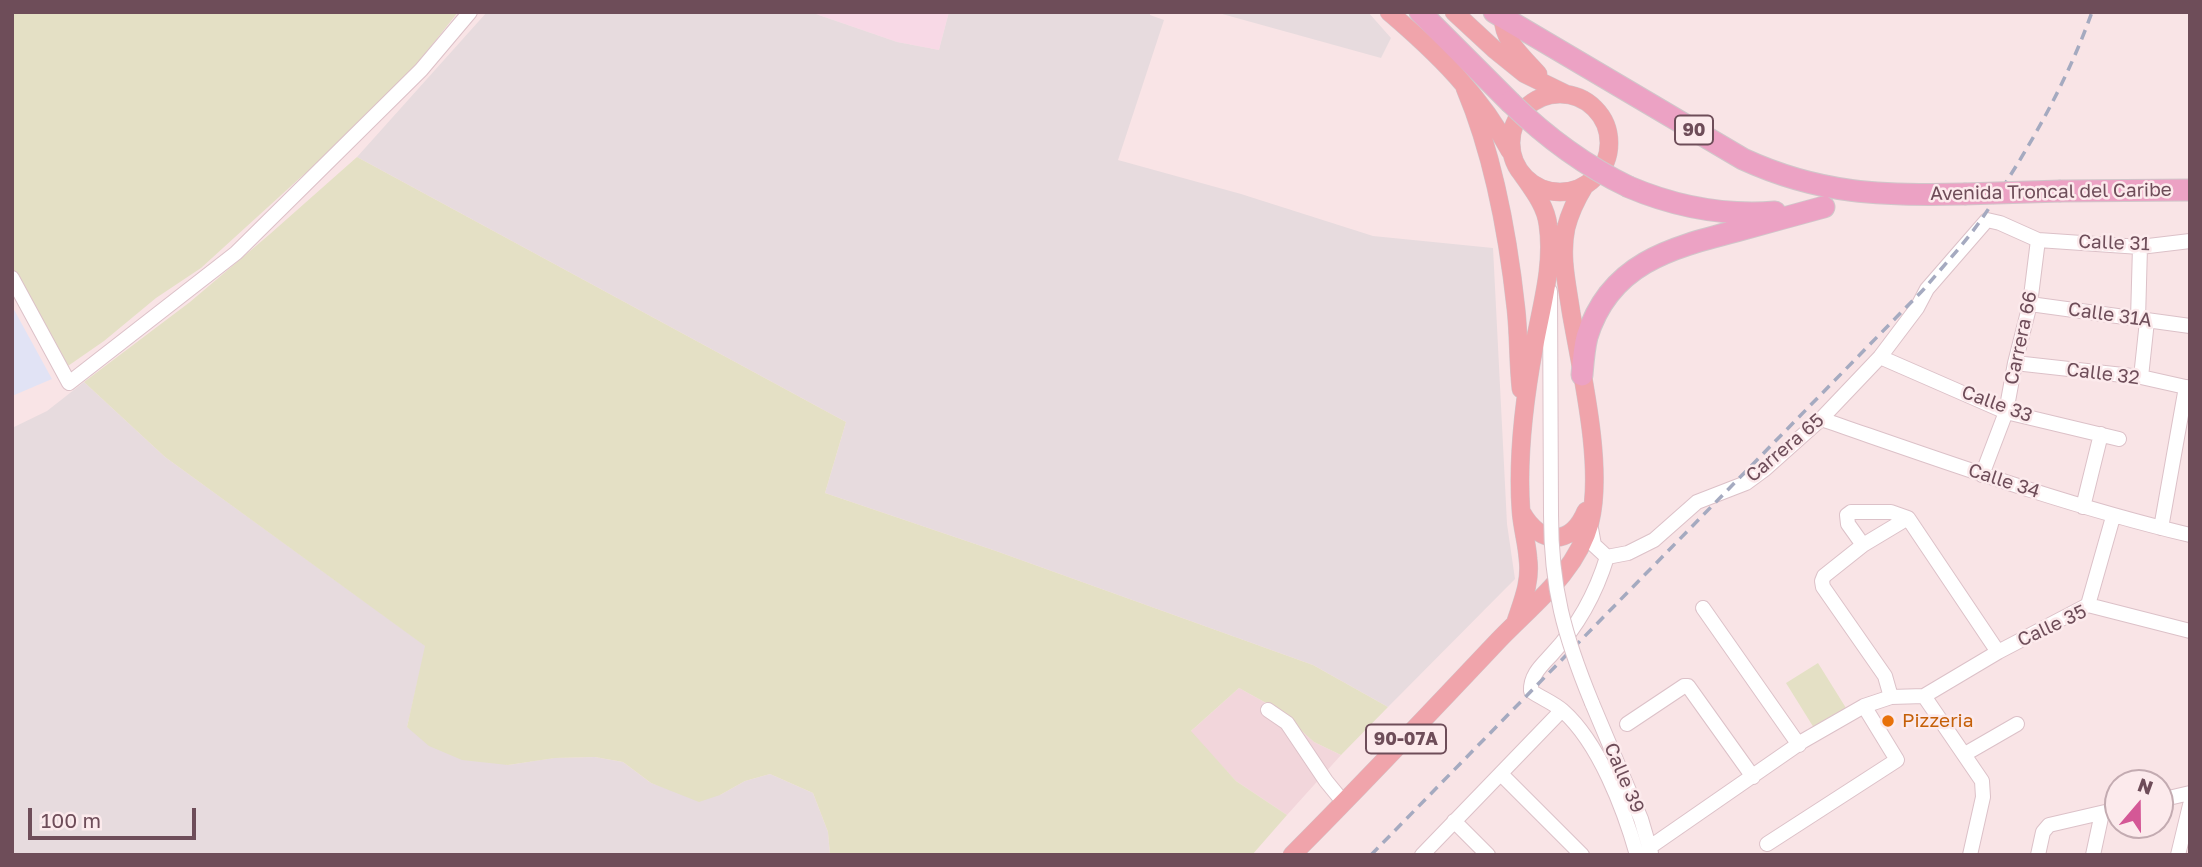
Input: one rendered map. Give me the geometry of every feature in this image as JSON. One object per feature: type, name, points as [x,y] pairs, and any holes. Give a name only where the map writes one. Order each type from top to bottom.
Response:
[{"type":"highway","name":"Avenida Troncal del Caribe","points":[[1420,12],[1510,102],[1565,151],[1598,172],[1660,201],[1688,208],[1725,212],[1768,212],[1912,195]]},
{"type":"highway","name":"Avenida Troncal del Caribe","points":[[1499,15],[1743,159],[1791,179],[1834,190],[1912,195],[2190,190]]},
{"type":"highway","points":[[1581,375],[1586,339],[1598,312],[1617,285],[1647,260],[1683,244],[1824,207]]},
{"type":"main road","points":[[1389,12],[1436,56],[1484,107],[1522,174],[1532,183],[1552,191],[1573,190],[1586,185],[1597,175],[1609,148],[1608,132],[1602,118],[1580,98],[1525,75],[1454,12]]},
{"type":"main road","points":[[1499,15],[1508,41],[1547,84]]},
{"type":"main road","points":[[1465,88],[1483,138],[1508,246],[1517,313],[1517,362],[1524,407]]},
{"type":"main road","points":[[1512,156],[1510,140],[1514,124],[1522,111],[1535,100],[1550,94],[1566,94]]},
{"type":"main road","name":"90-07A","points":[[1292,855],[1387,760],[1516,621],[1548,593],[1576,558],[1590,523],[1593,458],[1581,375],[1548,223],[1541,202],[1522,174]]},
{"type":"main road","name":"90-07A","points":[[1516,621],[1527,588],[1528,575],[1521,511],[1524,407],[1566,229],[1574,205],[1586,185]]},
{"type":"main road","points":[[1521,511],[1528,524],[1542,535],[1553,538],[1566,536],[1582,519],[1593,487]]},
{"type":"street","points":[[12,278],[69,383],[236,253],[421,69],[470,12]]},
{"type":"street","name":"Carrera 65","points":[[1607,557],[1629,553],[1654,540],[1697,502],[1746,483],[1821,419],[1880,357],[1917,308],[1927,289],[1987,220],[2038,240]]},
{"type":"street","name":"Calle 31","points":[[2038,240],[2140,247],[2190,242]]},
{"type":"street","name":"Carrera 66","points":[[1982,475],[2006,412],[2030,304],[2038,240]]},
{"type":"street","points":[[2140,247],[2143,320],[2141,377]]},
{"type":"street","name":"Calle 39","points":[[1557,265],[1550,341],[1552,570],[1571,653],[1641,819],[1646,852]]},
{"type":"street","name":"Calle 31A","points":[[2030,304],[2190,326]]},
{"type":"street","name":"Calle 33","points":[[1880,357],[2006,412],[2119,439]]},
{"type":"street","name":"Calle 32","points":[[2015,363],[2141,377],[2188,387]]},
{"type":"street","points":[[2161,528],[2188,387]]},
{"type":"street","name":"Calle 34","points":[[1821,419],[2113,517],[2190,535]]},
{"type":"street","points":[[2083,507],[2101,435]]},
{"type":"street","points":[[1590,523],[1594,545],[1607,557],[1590,600],[1565,640],[1538,670],[1530,685],[1531,691],[1562,710],[1591,742],[1621,808],[1646,852],[1799,745],[1864,706],[1891,697],[1924,696],[1998,652],[1908,518],[1891,512],[1851,512],[1847,515],[1848,524],[1863,544]]},
{"type":"street","points":[[2088,605],[2113,517]]},
{"type":"street","points":[[1891,697],[1885,676],[1823,587],[1822,581],[1824,576],[1863,544],[1908,518]]},
{"type":"street","name":"Calle 35","points":[[1998,652],[2088,605],[2190,631]]},
{"type":"street","points":[[1703,608],[1799,745]]},
{"type":"street","points":[[1627,724],[1688,685],[1753,776]]},
{"type":"street","points":[[1924,696],[1979,774],[1983,788],[1970,855]]},
{"type":"street","points":[[1767,845],[1897,760],[1864,706]]},
{"type":"street","points":[[1268,710],[1287,723],[1344,803]]},
{"type":"street","points":[[1422,855],[1562,710]]},
{"type":"street","points":[[1965,754],[2017,724]]},
{"type":"street","points":[[1501,774],[1582,855]]},
{"type":"street","points":[[2178,855],[2186,840],[2190,805]]},
{"type":"street","points":[[2038,855],[2043,832],[2049,825],[2102,813],[2094,855]]},
{"type":"street","points":[[1454,821],[1488,855]]},
{"type":"shaded area","points":[[12,12],[458,12],[399,87],[350,137],[301,177],[201,268],[156,298],[104,341],[65,368],[12,267]]},
{"type":"shaded area","points":[[487,12],[810,12],[897,42],[939,50],[949,12],[1150,12],[1150,15],[1164,20],[1118,160],[1241,194],[1373,236],[1493,248],[1507,524],[1515,579],[1388,707],[1313,665],[996,551],[825,493],[846,422],[357,157]]},
{"type":"shaded area","points":[[810,12],[949,12],[939,50],[897,42]]},
{"type":"shaded area","points":[[1215,12],[1368,12],[1391,38],[1381,58]]},
{"type":"shaded area","points":[[357,157],[846,422],[825,493],[996,551],[1313,665],[1388,707],[1341,755],[1314,742],[1277,709],[1239,688],[1191,731],[1236,781],[1287,815],[1252,855],[830,855],[828,832],[813,793],[770,774],[745,781],[720,795],[699,802],[651,783],[623,762],[595,757],[555,758],[508,765],[462,760],[429,746],[407,727],[425,646],[165,457],[84,382],[190,302]]},
{"type":"shaded area","points":[[12,306],[52,379],[12,396]]},
{"type":"shaded area","points":[[84,382],[165,457],[426,646],[407,727],[508,765],[554,758],[595,757],[623,762],[651,783],[674,791],[720,795],[745,781],[770,774],[813,793],[828,832],[830,855],[12,855],[12,428],[47,411]]},
{"type":"shaded area","points":[[1818,663],[1846,708],[1814,728],[1786,683]]},
{"type":"shaded area","points":[[1239,688],[1277,709],[1314,742],[1341,755],[1287,815],[1236,781],[1190,732]]},
{"type":"railway","points":[[1371,855],[1924,289],[1955,253],[1983,217],[2030,144],[2070,66],[2092,12]]},
{"type":"place","name":"Pizzeria","points":[[1888,721]]}]
